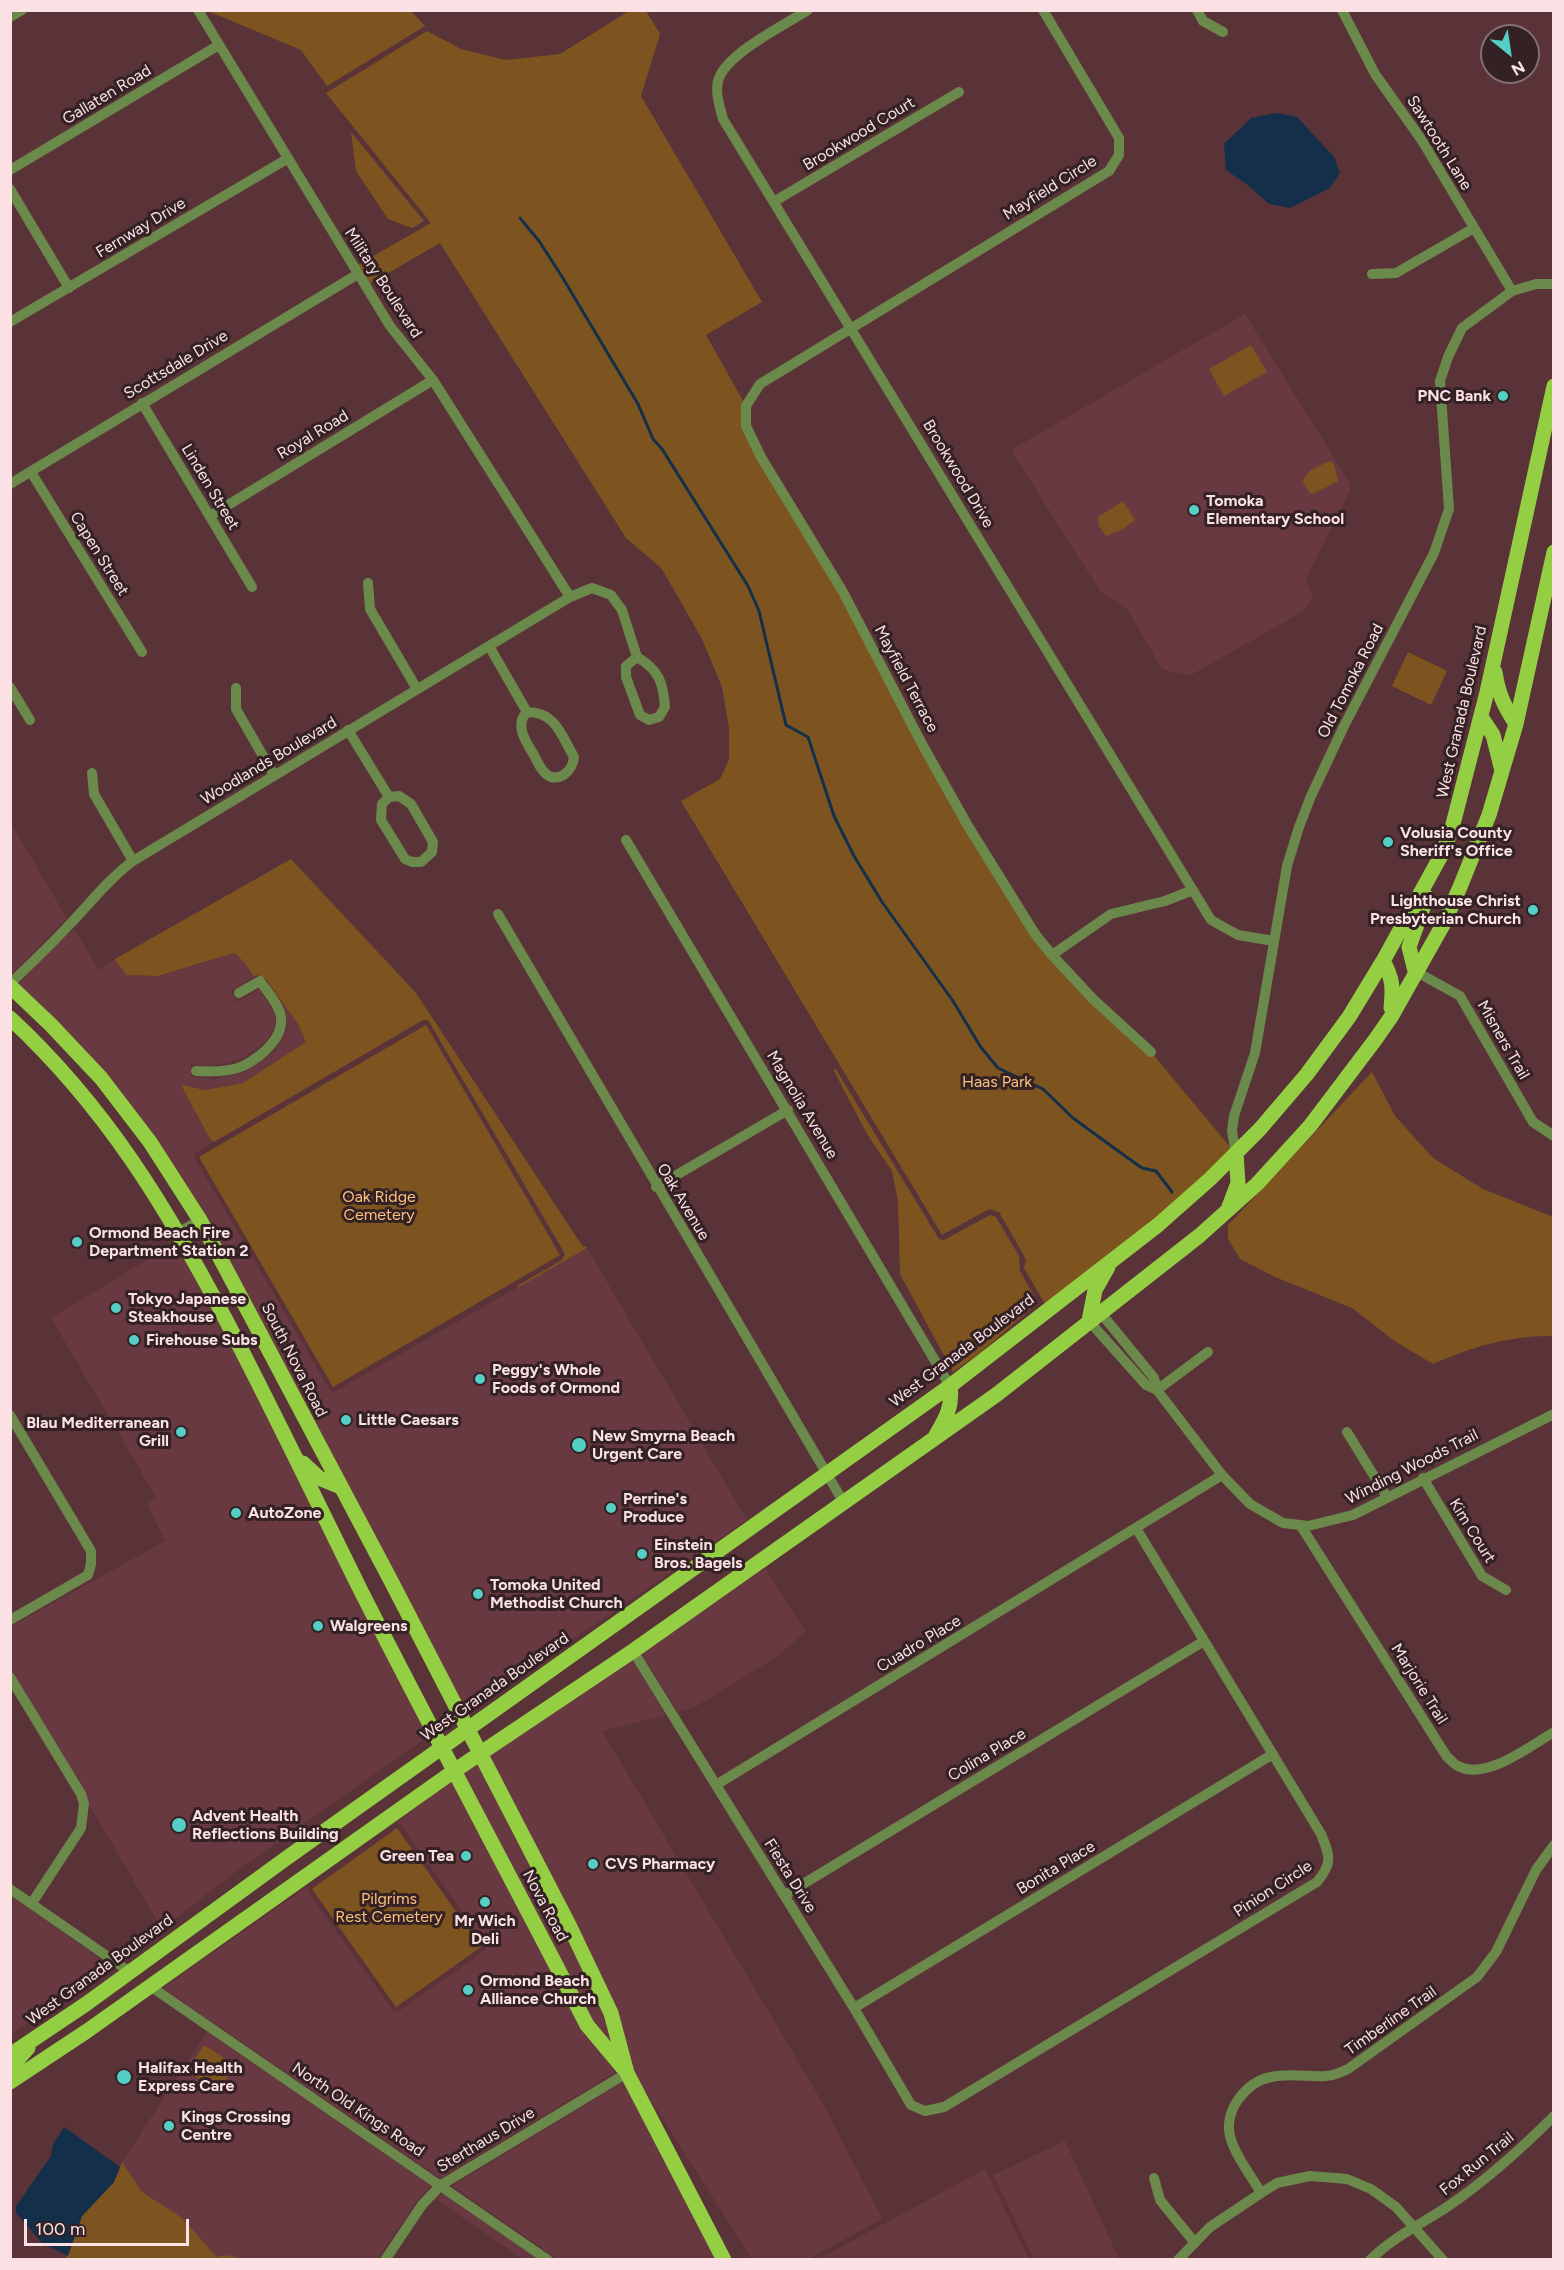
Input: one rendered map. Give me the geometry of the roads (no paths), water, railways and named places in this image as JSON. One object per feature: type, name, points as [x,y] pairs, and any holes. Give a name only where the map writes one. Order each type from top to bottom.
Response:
[{"type":"main road","name":"West Granada Boulevard","points":[[10,2055],[130,1972],[950,1386],[1185,1203],[1236,1154],[1284,1102],[1349,1017],[1383,961],[1443,852],[1452,828],[1481,717],[1554,386]]},
{"type":"main road","points":[[10,2082],[480,1753],[633,1651],[933,1440],[996,1395],[1227,1213],[1284,1156],[1356,1067],[1390,1017],[1444,923],[1482,835],[1502,774],[1516,724],[1554,552]]},
{"type":"main road","points":[[1493,663],[1498,694],[1516,724]]},
{"type":"main road","points":[[1481,717],[1493,735],[1502,774]]},
{"type":"main road","points":[[1415,971],[1409,947],[1443,852]]},
{"type":"main road","points":[[1383,961],[1393,986],[1390,1017]]},
{"type":"main road","name":"South Nova Road","points":[[10,985],[101,1078],[150,1142],[200,1220],[480,1753]]},
{"type":"main road","points":[[10,1018],[47,1054],[107,1125],[140,1170],[178,1232],[295,1455],[442,1747]]},
{"type":"main road","points":[[1227,1213],[1238,1184],[1236,1154]]},
{"type":"main road","points":[[1094,1316],[1095,1290],[1113,1259]]},
{"type":"main road","points":[[933,1440],[950,1411],[952,1398],[950,1386]]},
{"type":"main road","points":[[295,1455],[319,1478],[340,1487]]},
{"type":"main road","name":"Nova Road","points":[[442,1747],[587,2025],[627,2073],[724,2259]]},
{"type":"main road","name":"Nova Road","points":[[480,1753],[611,2013],[627,2073]]},
{"type":"main road","points":[[150,1986],[156,1965],[173,1940]]},
{"type":"main road","points":[[108,2015],[126,1991],[130,1972]]},
{"type":"main road","points":[[10,2068],[33,2041]]},
{"type":"street","points":[[10,17],[22,10]]},
{"type":"street","name":"Military Boulevard","points":[[198,10],[390,326],[433,380],[570,597]]},
{"type":"street","name":"Brookwood Drive","points":[[808,10],[755,42],[732,61],[719,77],[717,95],[723,119],[1211,920],[1238,935],[1274,941]]},
{"type":"street","name":"Mayfield Circle","points":[[851,327],[1109,171],[1119,155],[1119,138],[1043,10]]},
{"type":"street","points":[[1197,10],[1203,21],[1223,32]]},
{"type":"street","name":"Sawtooth Lane","points":[[1342,10],[1376,75],[1421,139],[1512,291]]},
{"type":"street","name":"Gallaten Road","points":[[10,170],[219,45]]},
{"type":"street","name":"Brookwood Court","points":[[775,201],[959,92]]},
{"type":"street","name":"Fernway Drive","points":[[10,322],[287,159]]},
{"type":"street","points":[[10,189],[69,288]]},
{"type":"street","points":[[1372,274],[1396,273],[1474,228]]},
{"type":"street","name":"Scottsdale Drive","points":[[10,484],[358,274]]},
{"type":"street","name":"Old Tomoka Road","points":[[1236,1154],[1232,1131],[1234,1116],[1255,1053],[1287,866],[1311,796],[1344,726],[1434,553],[1449,508],[1440,381],[1448,357],[1462,328],[1512,291],[1536,284],[1554,284]]},
{"type":"street","name":"Mayfield Terrace","points":[[851,327],[760,384],[746,406],[746,426],[761,457],[843,592],[922,744],[968,826],[1035,934],[1093,999],[1151,1052]]},
{"type":"street","name":"Royal Road","points":[[210,516],[433,380]]},
{"type":"street","name":"Linden Street","points":[[142,403],[252,587]]},
{"type":"street","name":"Capen Street","points":[[31,472],[142,652]]},
{"type":"street","points":[[368,583],[370,609],[417,689]]},
{"type":"street","name":"Woodlands Boulevard","points":[[10,985],[40,952],[69,926],[112,878],[133,861],[570,597],[592,588],[611,595],[622,610],[637,657]]},
{"type":"street","points":[[489,646],[527,712]]},
{"type":"street","points":[[637,657],[653,666],[664,693],[665,708],[659,717],[648,720],[640,715],[626,677],[626,666],[637,657]]},
{"type":"street","points":[[10,687],[30,720]]},
{"type":"street","points":[[236,688],[236,709],[274,775]]},
{"type":"street","points":[[527,712],[542,713],[552,720],[574,757],[574,764],[568,773],[557,778],[550,777],[544,772],[524,738],[522,721],[527,712]]},
{"type":"street","points":[[348,730],[389,797]]},
{"type":"street","points":[[92,772],[94,794],[133,861]]},
{"type":"street","points":[[399,796],[411,804],[433,842],[432,852],[421,862],[405,859],[381,820],[382,804],[389,797],[399,796]]},
{"type":"street","name":"Magnolia Avenue","points":[[626,840],[950,1386]]},
{"type":"street","points":[[1052,955],[1111,914],[1165,901],[1193,890]]},
{"type":"street","name":"Oak Avenue","points":[[498,914],[656,1187],[844,1503]]},
{"type":"street","name":"Misners Trail","points":[[1415,971],[1460,996],[1533,1122],[1554,1136]]},
{"type":"street","points":[[196,1071],[211,1072],[242,1066],[271,1046],[281,1029],[280,1013],[260,981],[239,993]]},
{"type":"street","points":[[656,1187],[788,1110]]},
{"type":"street","points":[[178,1232],[200,1220]]},
{"type":"street","name":"Winding Woods Trail","points":[[1094,1316],[1146,1385],[1157,1390],[1222,1475],[1250,1504],[1283,1523],[1308,1526],[1353,1515],[1554,1414]]},
{"type":"street","points":[[1157,1390],[1208,1352]]},
{"type":"street","points":[[10,1415],[91,1551],[91,1564],[88,1575],[10,1620]]},
{"type":"street","points":[[1347,1432],[1387,1497]]},
{"type":"street","name":"Cuadro Place","points":[[716,1785],[1222,1475]]},
{"type":"street","name":"Kim Court","points":[[1423,1479],[1482,1576],[1506,1590]]},
{"type":"street","name":"Marjorie Trail","points":[[1301,1526],[1447,1757],[1459,1767],[1486,1769],[1501,1764],[1554,1732]]},
{"type":"street","name":"Pinion Circle","points":[[925,2111],[944,2107],[1317,1881],[1327,1870],[1329,1854],[1321,1834],[1137,1528]]},
{"type":"street","name":"Colina Place","points":[[784,1895],[1204,1641]]},
{"type":"street","name":"Fiesta Drive","points":[[633,1651],[854,2008],[911,2105],[925,2111]]},
{"type":"street","points":[[10,1677],[81,1794],[84,1804],[81,1828],[32,1904]]},
{"type":"street","name":"Bonita Place","points":[[854,2008],[1273,1754]]},
{"type":"street","name":"Timberline Trail","points":[[1261,2193],[1230,2134],[1231,2118],[1238,2098],[1252,2085],[1270,2077],[1329,2076],[1348,2069],[1478,1977],[1496,1952],[1536,1870],[1554,1845]]},
{"type":"street","points":[[10,1889],[130,1972]]},
{"type":"street","name":"North Old Kings Road","points":[[150,1986],[548,2259]]},
{"type":"street","name":"Sterthaus Drive","points":[[385,2259],[422,2205],[441,2185],[627,2073]]},
{"type":"street","name":"Fox Run Trail","points":[[1370,2259],[1413,2227],[1448,2206],[1522,2147],[1554,2116]]},
{"type":"street","points":[[1178,2259],[1210,2227],[1261,2193],[1277,2183],[1310,2176],[1347,2179],[1371,2189],[1396,2208],[1443,2259]]},
{"type":"street","points":[[1154,2178],[1160,2200],[1195,2242]]},
{"type":"water","points":[[1276,113],[1297,117],[1334,157],[1340,173],[1330,188],[1290,208],[1269,204],[1226,170],[1224,144],[1251,118]]},
{"type":"water","points":[[64,2127],[120,2167],[114,2182],[82,2216],[68,2256],[42,2243],[16,2213],[16,2206],[51,2156],[53,2144]]},
{"type":"waterway","points":[[520,218],[539,241],[561,275],[638,404],[653,439],[662,449],[748,586],[759,611],[786,725],[808,737],[834,816],[854,856],[882,902],[953,1001],[980,1046],[998,1068],[1043,1089],[1073,1118],[1114,1148],[1142,1168],[1156,1171],[1172,1192]]},
{"type":"place","name":"PNC Bank","points":[[1503,396]]},
{"type":"place","name":"Tomoka Elementary School","points":[[1194,510]]},
{"type":"place","name":"Volusia County Sheriff's Office","points":[[1388,842]]},
{"type":"place","name":"Lighthouse Christ Presbyterian Church","points":[[1533,910]]},
{"type":"place","name":"Ormond Beach Fire Department Station 2","points":[[77,1242]]},
{"type":"place","name":"Tokyo Japanese Steakhouse","points":[[116,1308]]},
{"type":"place","name":"Firehouse Subs","points":[[134,1340]]},
{"type":"place","name":"Peggy's Whole Foods of Ormond","points":[[480,1379]]},
{"type":"place","name":"Little Caesars","points":[[346,1420]]},
{"type":"place","name":"Blau Mediterranean Grill","points":[[181,1432]]},
{"type":"place","name":"New Smyrna Beach Urgent Care","points":[[579,1445]]},
{"type":"place","name":"Perrine's Produce","points":[[611,1508]]},
{"type":"place","name":"AutoZone","points":[[236,1513]]},
{"type":"place","name":"Einstein Bros. Bagels","points":[[642,1554]]},
{"type":"place","name":"Tomoka United Methodist Church","points":[[478,1594]]},
{"type":"place","name":"Walgreens","points":[[318,1626]]},
{"type":"place","name":"Advent Health Reflections Building","points":[[179,1825]]},
{"type":"place","name":"Green Tea","points":[[466,1856]]},
{"type":"place","name":"CVS Pharmacy","points":[[593,1864]]},
{"type":"place","name":"Mr Wich Deli","points":[[485,1902]]},
{"type":"place","name":"Ormond Beach Alliance Church","points":[[468,1990]]},
{"type":"place","name":"Halifax Health Express Care","points":[[124,2077]]},
{"type":"place","name":"Kings Crossing Centre","points":[[169,2126]]},
{"type":"park label","name":"Haas Park","points":[[997,1082]]},
{"type":"park label","name":"Oak Ridge Cemetery","points":[[379,1206]]},
{"type":"park label","name":"Pilgrims Rest Cemetery","points":[[389,1908]]}]
